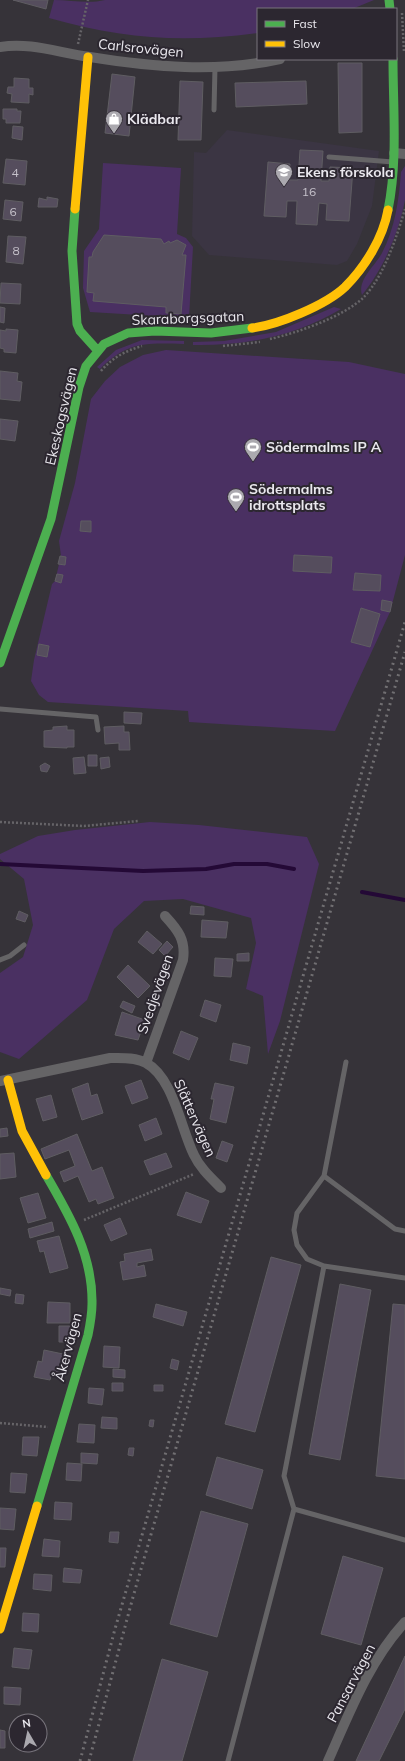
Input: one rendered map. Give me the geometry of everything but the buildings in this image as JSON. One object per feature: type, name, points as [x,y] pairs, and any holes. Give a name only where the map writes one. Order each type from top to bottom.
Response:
[{"type":"street","name":"Carlsrovägen","points":[[0,46],[33,46],[76,55],[150,66],[215,67],[275,60]]},
{"type":"street","points":[[88,57],[72,251],[77,324],[80,331],[98,350]]},
{"type":"street","name":"Skaraborgsgatan","points":[[98,350],[114,338],[128,333],[155,331],[211,333],[261,327],[290,318],[328,299],[344,288],[359,271],[380,237],[387,218],[392,190],[394,158],[392,60]]},
{"type":"street","points":[[394,158],[405,154]]},
{"type":"street","name":"Ekeskogsvägen","points":[[0,663],[51,519],[79,387],[86,366],[98,350]]},
{"type":"street","name":"Svedjevägen","points":[[146,1063],[184,954],[184,947],[180,936],[165,916]]},
{"type":"street","points":[[4,1081],[110,1058],[134,1060],[146,1063]]},
{"type":"street","name":"Slåttervägen","points":[[146,1063],[159,1075],[168,1088],[194,1155],[204,1170],[221,1188]]},
{"type":"street","name":"Åkervägen","points":[[0,1629],[88,1335],[92,1314],[94,1289],[91,1272],[82,1242],[74,1224],[26,1139],[4,1081]]},
{"type":"street","name":"Pansarvägen","points":[[328,1761],[359,1692],[392,1636],[405,1622]]},
{"type":"lane","points":[[214,110],[215,67]]},
{"type":"lane","points":[[329,157],[394,158]]},
{"type":"lane","points":[[0,709],[96,716],[98,730]]},
{"type":"lane","points":[[0,960],[10,956],[24,945]]},
{"type":"lane","points":[[346,1062],[324,1176],[297,1213],[294,1230],[297,1245],[307,1259],[324,1266],[405,1278]]},
{"type":"lane","points":[[324,1176],[395,1229],[405,1231]]},
{"type":"lane","points":[[228,1761],[294,1509],[284,1476],[324,1266]]},
{"type":"lane","points":[[294,1509],[405,1540]]},
{"type":"path","points":[[76,55],[88,0]]},
{"type":"path","points":[[215,346],[247,344],[287,335],[344,310],[364,297],[382,269],[394,242],[405,209]]},
{"type":"path","points":[[99,374],[110,360],[120,354],[146,345]]},
{"type":"path","points":[[0,822],[84,826],[138,821]]},
{"type":"path","points":[[74,1224],[204,1170]]},
{"type":"path","points":[[0,1423],[60,1428]]},
{"type":"shaded area","points":[[54,0],[86,2],[105,0],[374,0],[354,8],[257,8],[257,33],[204,38],[128,35],[102,31],[49,18]]},
{"type":"shaded area","name":"Ekens förskola","points":[[227,130],[379,151],[372,206],[357,244],[347,261],[337,265],[209,255],[192,236],[194,152],[206,153]]},
{"type":"shaded area","points":[[103,163],[181,168],[177,234],[186,238],[193,247],[189,318],[90,312],[83,288],[84,251],[99,229]]},
{"type":"shaded area","points":[[405,166],[405,200],[399,225],[377,274],[362,295],[361,289],[364,279],[382,253],[390,234],[398,203],[401,172]]},
{"type":"shaded area","points":[[334,307],[341,309],[306,326],[270,338],[232,344],[193,345],[193,342],[224,341],[276,332]]},
{"type":"shaded area","points":[[142,340],[184,341],[184,344],[148,344],[138,346],[120,353],[100,369],[97,367],[116,350]]},
{"type":"shaded area","name":"Södermalms idrottsplats","points":[[166,350],[349,362],[405,374],[405,555],[390,612],[335,731],[189,722],[188,711],[48,702],[39,695],[31,681],[34,660],[52,584],[55,581],[61,556],[59,541],[75,483],[91,399],[105,381],[120,367],[143,355]]},
{"type":"shaded area","points":[[150,822],[199,825],[307,837],[319,864],[280,1021],[268,1054],[263,996],[246,989],[256,943],[251,918],[183,899],[144,901],[114,929],[87,1000],[19,1059],[0,1052],[0,973],[23,957],[33,925],[24,879],[0,859],[0,854],[38,836],[75,830]]},
{"type":"waterway","points":[[0,864],[143,871],[206,869],[234,864],[267,864],[294,869]]},
{"type":"waterway","points":[[362,892],[405,900]]},
{"type":"railway","points":[[80,1761],[115,1629],[405,622]]},
{"type":"railway","points":[[89,1761],[133,1597],[405,652]]},
{"type":"traffic: fast","points":[[389,0],[390,8]]},
{"type":"traffic: fast","points":[[388,210],[394,154],[393,60]]},
{"type":"traffic: fast","points":[[75,209],[72,251],[77,324],[80,331],[98,351]]},
{"type":"traffic: fast","points":[[0,663],[51,519],[79,387],[86,366],[104,344],[128,333],[155,331],[211,333],[252,328]]},
{"type":"traffic: fast","points":[[37,1506],[88,1335],[92,1308],[89,1269],[84,1253],[71,1221],[46,1175]]},
{"type":"traffic: slow","points":[[75,209],[88,57]]},
{"type":"traffic: slow","points":[[252,328],[275,323],[301,313],[337,294],[352,279],[372,252],[386,221],[388,210]]},
{"type":"traffic: slow","points":[[8,1080],[22,1131],[46,1175]]},
{"type":"traffic: slow","points":[[0,1629],[37,1506]]},
{"type":"place","name":"Klädbar","points":[[114,134]]},
{"type":"place","name":"Ekens förskola","points":[[284,187]]},
{"type":"place","name":"Södermalms IP A","points":[[253,462]]},
{"type":"place","name":"Södermalms idrottsplats","points":[[236,512]]}]
